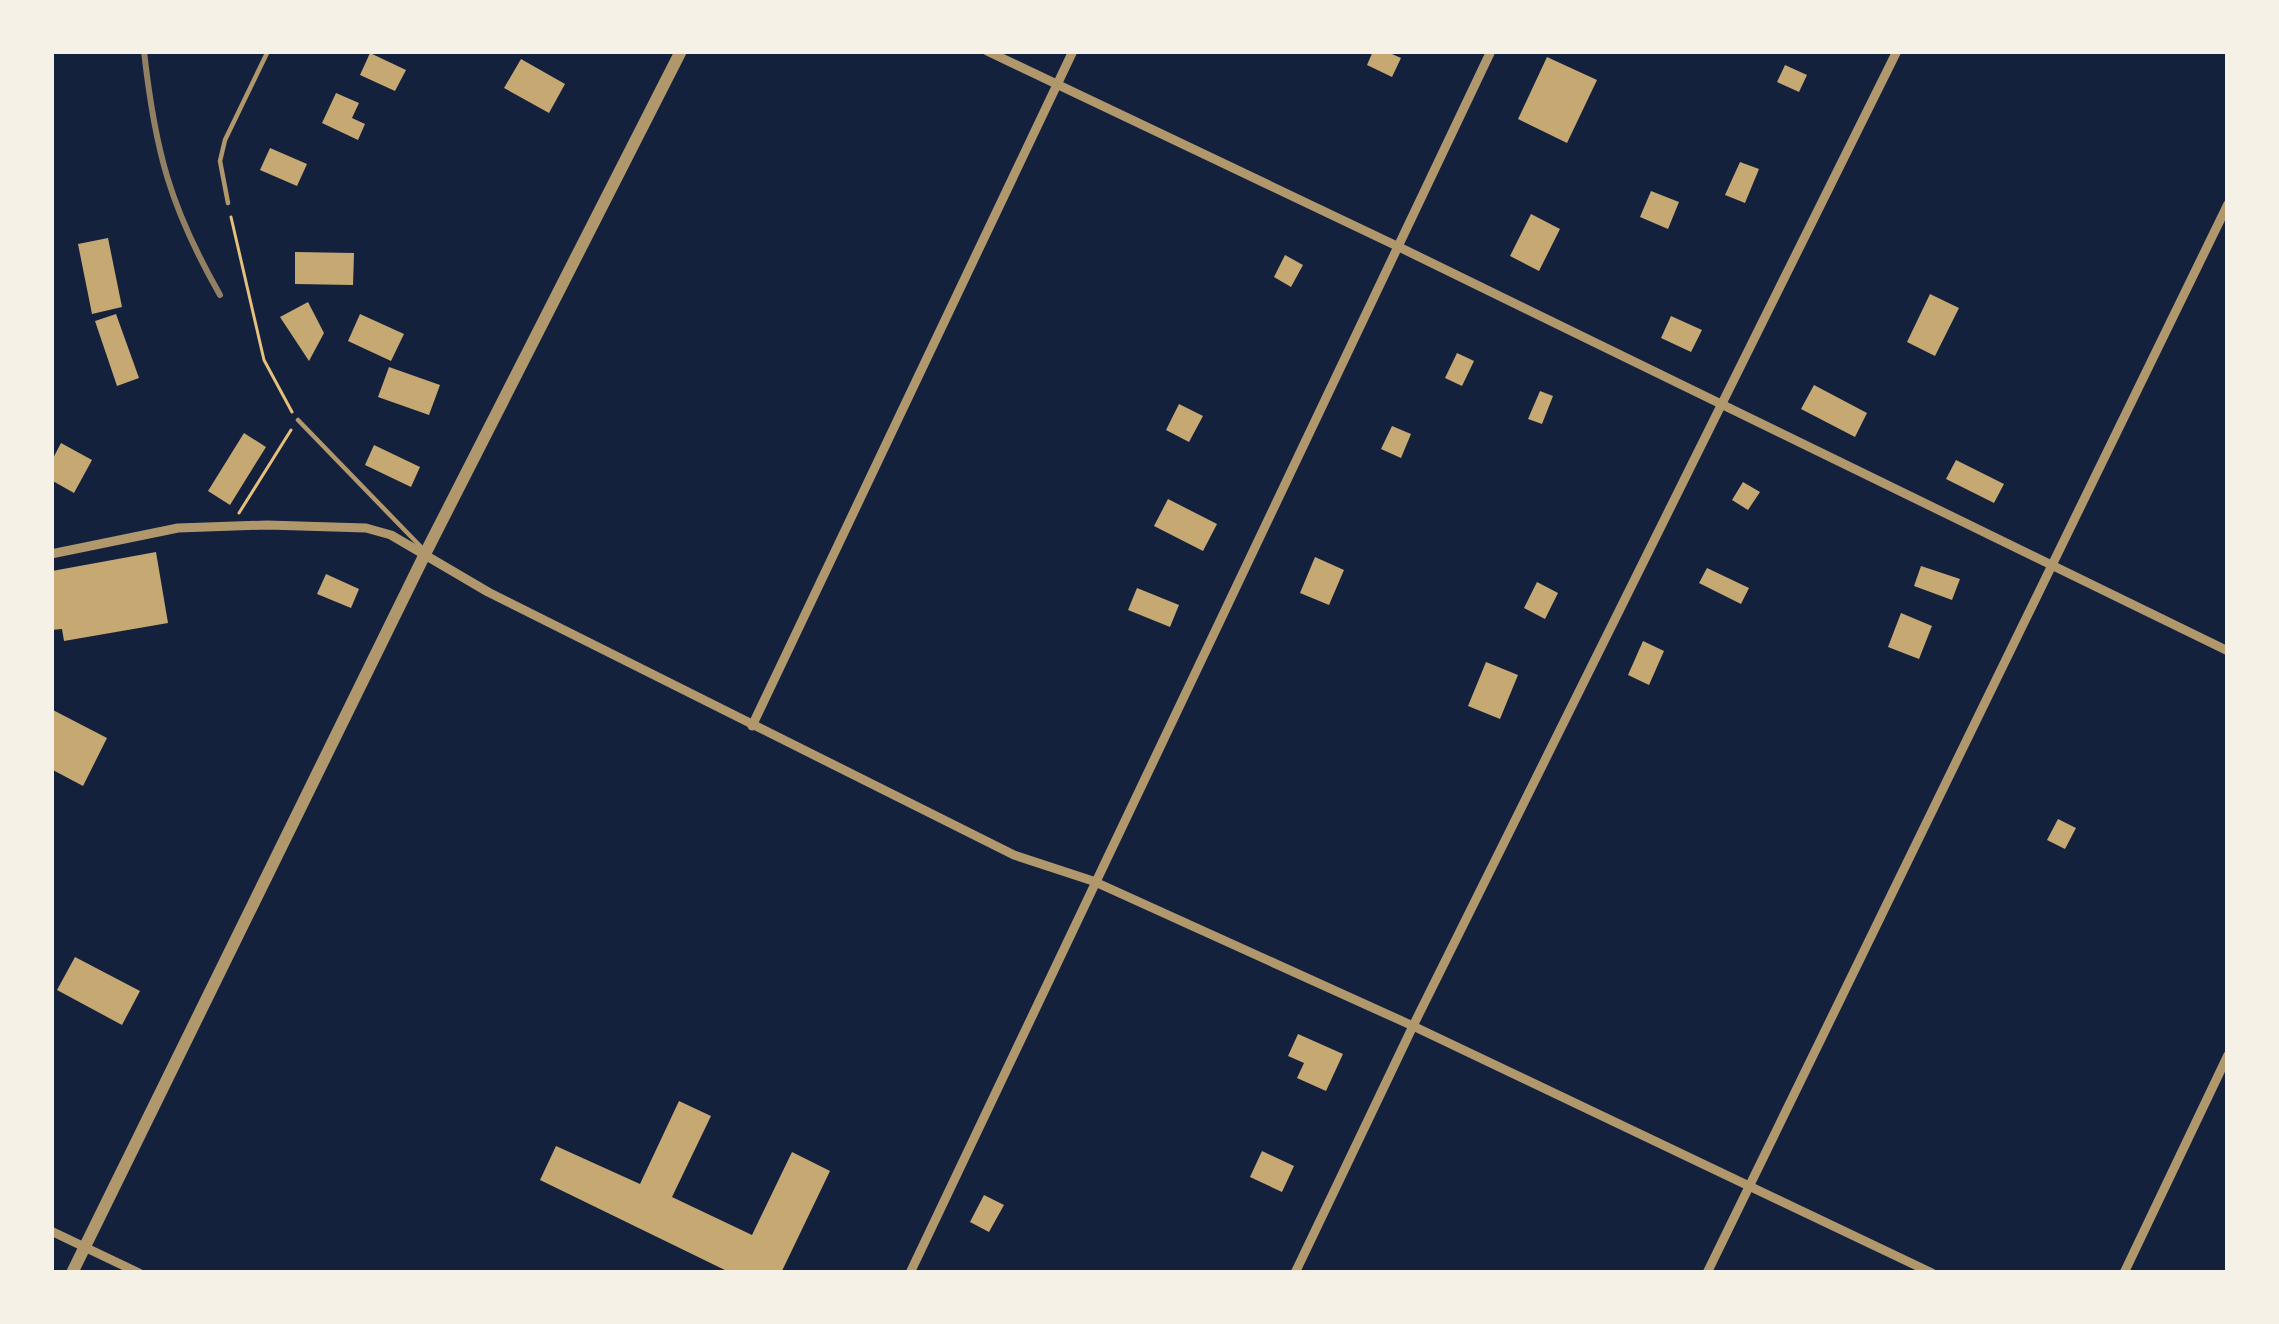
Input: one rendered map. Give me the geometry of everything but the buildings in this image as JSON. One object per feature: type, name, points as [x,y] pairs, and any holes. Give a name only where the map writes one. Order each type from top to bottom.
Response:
[{"type":"street","points":[[72,1273],[426,552],[681,51]]},
{"type":"street","points":[[987,51],[2228,651]]},
{"type":"street","points":[[752,726],[1072,51]]},
{"type":"street","points":[[910,1273],[1491,51]]},
{"type":"street","points":[[1295,1273],[1897,51]]},
{"type":"street","points":[[1707,1273],[2228,204]]},
{"type":"street","points":[[51,554],[178,527],[366,528],[391,535],[488,592],[1014,855],[1093,881],[1413,1026],[1932,1273]]},
{"type":"street","points":[[2124,1273],[2228,1055]]},
{"type":"street","points":[[51,1231],[139,1273]]},
{"type":"lane","points":[[227,203],[220,161],[224,140],[268,51]]},
{"type":"lane","points":[[298,420],[426,552]]},
{"type":"path","points":[[227,203],[264,360],[298,420],[231,525]]},
{"type":"railway","points":[[144,51],[167,178],[220,295]]}]
